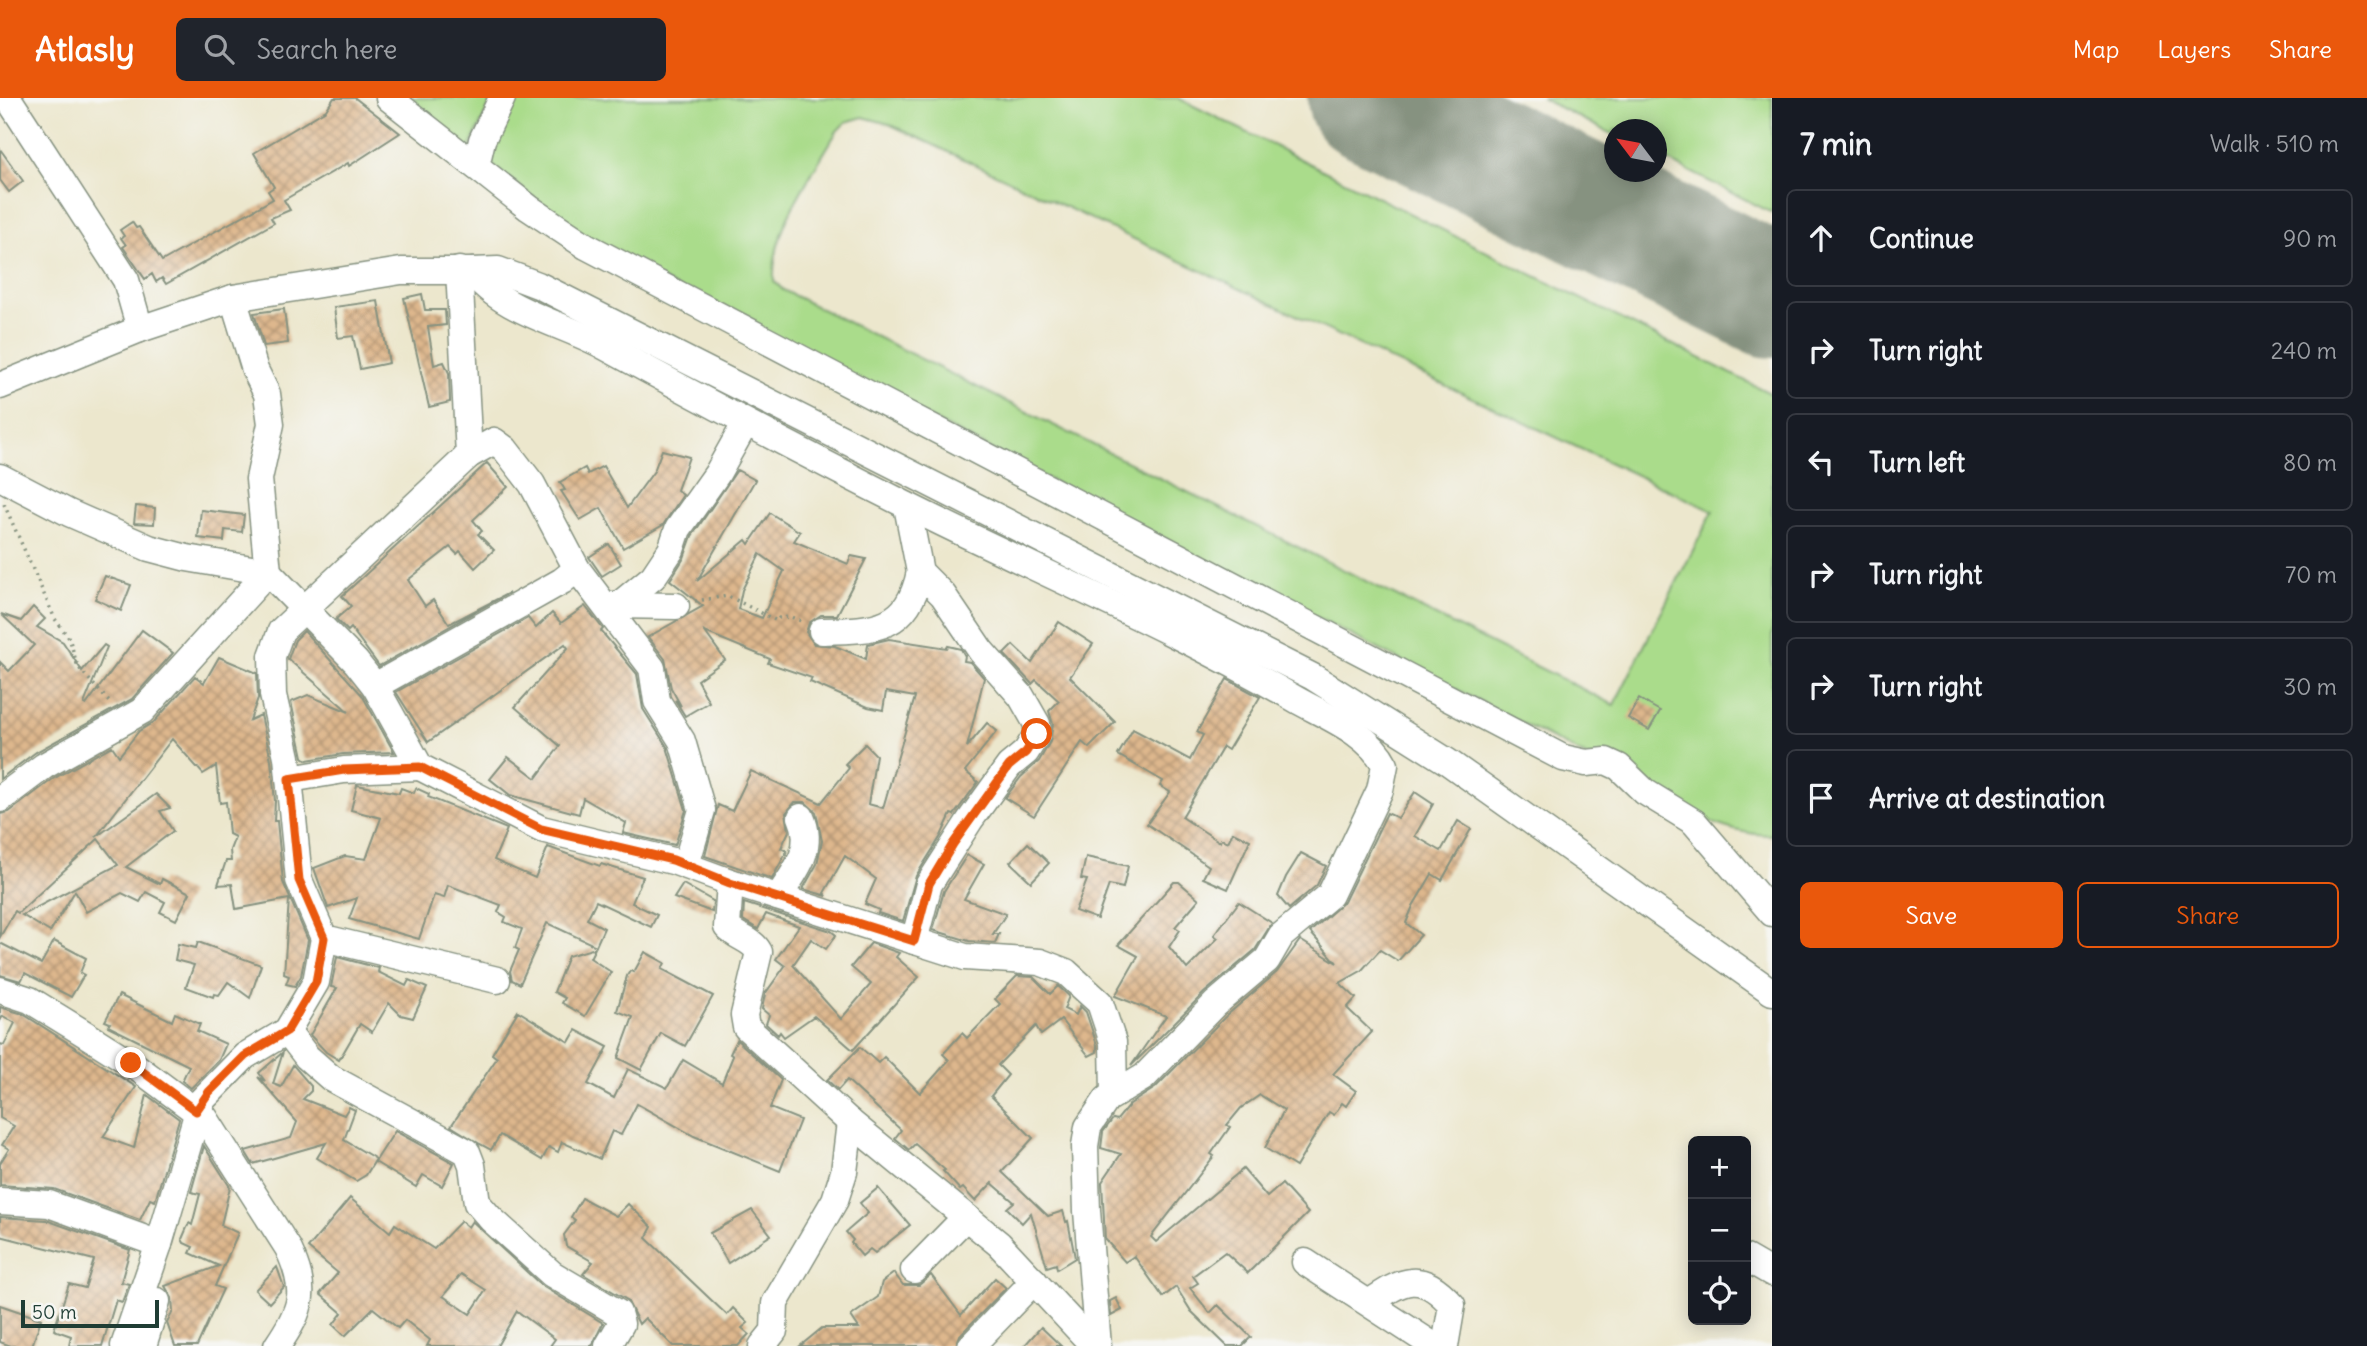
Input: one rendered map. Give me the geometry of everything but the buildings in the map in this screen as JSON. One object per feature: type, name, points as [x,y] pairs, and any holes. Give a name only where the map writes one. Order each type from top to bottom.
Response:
[{"type":"street","points":[[8,98],[126,280],[140,329]]},
{"type":"street","points":[[389,98],[476,166],[586,246],[1563,758],[1586,763],[1606,761],[1619,767],[1645,792],[1694,822],[1772,913]]},
{"type":"street","points":[[476,166],[482,140],[502,98]]},
{"type":"street","points":[[466,270],[486,289],[504,299],[597,342],[745,424],[907,506],[1068,580],[1247,671],[1352,732],[1373,747],[1385,765],[1380,790],[1330,895],[1281,936],[1267,960],[1215,1004],[1144,1077],[1114,1094],[1099,1108],[1088,1127],[1085,1146],[1096,1346]]},
{"type":"street","points":[[466,270],[469,455]]},
{"type":"street","points":[[0,386],[140,329],[233,298],[401,271],[498,270],[538,285],[1312,677],[1448,762],[1772,992]]},
{"type":"street","points":[[0,799],[44,766],[142,711],[268,572],[259,479],[271,424],[267,394],[255,370],[233,298]]},
{"type":"street","points":[[613,605],[653,577],[671,550],[678,529],[717,474],[745,424]]},
{"type":"street","points":[[124,1346],[159,1244],[196,1111],[209,1092],[245,1056],[287,1031],[316,982],[324,938],[299,880],[289,779],[273,695],[272,656],[281,631],[469,455],[494,440],[505,449],[532,484],[577,569],[613,605],[652,668],[657,701],[682,741],[702,810],[686,865]]},
{"type":"street","points":[[0,477],[69,513],[149,548],[187,558],[268,572],[375,686],[420,767]]},
{"type":"street","points":[[822,631],[880,626],[900,617],[915,595],[920,572],[907,506]]},
{"type":"street","points":[[375,686],[562,582],[577,569]]},
{"type":"street","points":[[914,941],[929,884],[953,844],[1009,766],[1026,752],[1037,734],[1034,717],[1021,696],[981,651],[943,595],[920,572]]},
{"type":"street","points":[[613,605],[676,606]]},
{"type":"street","points":[[289,779],[344,770],[420,767],[541,829],[686,865],[730,883],[965,957],[1040,962],[1066,972],[1100,1003],[1113,1042],[1114,1094]]},
{"type":"street","points":[[778,897],[805,853],[808,832],[801,817]]},
{"type":"street","points":[[730,883],[727,927],[733,934],[755,945],[759,952],[744,1016],[746,1027],[850,1122],[999,1244],[1096,1346]]},
{"type":"street","points":[[324,938],[497,980]]},
{"type":"street","points":[[0,990],[30,1000],[82,1031],[205,1118],[299,1270],[302,1292],[298,1314],[277,1346]]},
{"type":"street","points":[[287,1031],[307,1057],[331,1078],[467,1152],[472,1164],[477,1203],[491,1219],[552,1274],[618,1313],[621,1324],[608,1346]]},
{"type":"street","points":[[771,1341],[775,1303],[835,1200],[844,1172],[850,1122]]},
{"type":"street","points":[[0,1201],[49,1204],[159,1244]]},
{"type":"street","points":[[914,1270],[966,1217]]},
{"type":"street","points":[[1751,1261],[1772,1273]]},
{"type":"street","points":[[1305,1262],[1434,1346]]},
{"type":"street","points":[[143,1346],[166,1274]]},
{"type":"street","points":[[971,1346],[1034,1281]]},
{"type":"street","points":[[1368,1303],[1401,1282],[1412,1281],[1439,1291],[1452,1306],[1445,1346]]},
{"type":"path","points":[[0,494],[55,619],[69,638],[78,667],[128,720]]},
{"type":"path","points":[[676,606],[706,597],[728,596],[777,621],[791,617],[822,631]]},
{"type":"green space","points":[[399,98],[493,98],[468,151]]},
{"type":"green space","points":[[517,98],[1178,98],[1772,394],[1772,835],[1725,827],[1677,807],[1588,757],[590,243],[492,165],[496,140]],"holes":[[[863,117],[889,124],[1713,511],[1614,705],[783,290],[774,281],[779,241],[805,184],[837,131],[846,122]]]},
{"type":"green space","points":[[1541,98],[1772,98],[1772,213],[1667,160],[1667,119],[1604,119],[1604,130]]},
{"type":"runway","points":[[1369,98],[1772,296]]},
{"type":"route","points":[[131,1063],[196,1111],[209,1092],[245,1056],[287,1031],[316,982],[324,938],[299,880],[289,779],[344,770],[420,767],[541,829],[673,860],[730,883],[914,941],[929,884],[970,820],[1009,766],[1026,752],[1037,734]]}]
